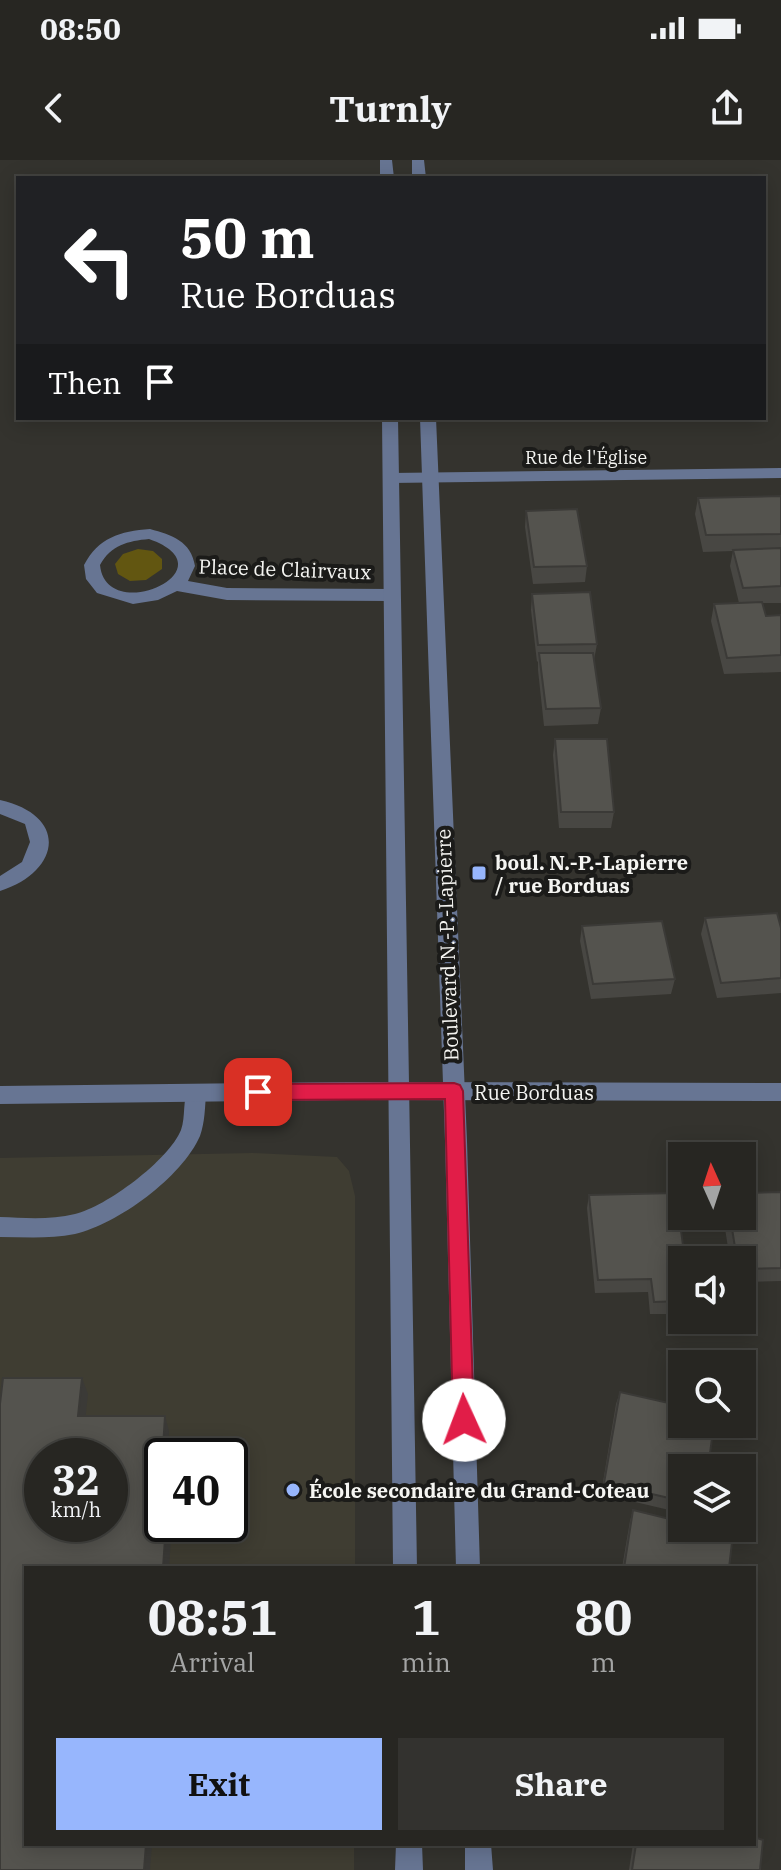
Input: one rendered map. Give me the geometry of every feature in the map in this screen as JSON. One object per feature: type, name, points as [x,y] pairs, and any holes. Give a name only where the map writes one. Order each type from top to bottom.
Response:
[{"type":"street","points":[[390,420],[405,1566]]},
{"type":"street","name":"Boulevard N.-P.-Lapierre","points":[[428,420],[454,1091],[468,1566]]},
{"type":"street","name":"Rue de l'Église","points":[[391,478],[781,473]]},
{"type":"street","name":"Place de Clairvaux","points":[[177,585],[185,575],[188,564],[186,553],[165,537],[150,534],[117,539],[104,546],[92,565],[97,584],[120,597],[150,597],[177,585],[227,594],[392,595]]},
{"type":"street","points":[[0,807],[23,813],[35,823],[41,835],[40,849],[34,863],[21,875],[0,884]]},
{"type":"street","name":"Rue Borduas","points":[[0,1095],[398,1091],[781,1092]]},
{"type":"street","points":[[0,1227],[54,1227],[78,1223],[102,1215],[128,1199],[181,1148],[190,1134],[196,1093]]},
{"type":"street","points":[[409,1846],[409,1870]]},
{"type":"street","points":[[478,1846],[479,1870]]},
{"type":"shaded area","points":[[138,549],[153,551],[162,559],[162,569],[146,580],[130,581],[118,574],[115,564],[123,554]]},
{"type":"shaded area","name":"École secondaire du Grand-Coteau","points":[[253,1153],[337,1157],[349,1171],[355,1196],[355,1566],[24,1566],[24,1846],[354,1846],[354,1870],[0,1870],[0,1158]]},
{"type":"building","points":[[781,496],[781,534],[706,535],[698,498]]},
{"type":"building","points":[[577,509],[587,566],[534,567],[526,511]]},
{"type":"building","points":[[781,548],[781,586],[743,588],[733,550]]},
{"type":"building","points":[[590,592],[597,644],[538,645],[532,594]]},
{"type":"building","points":[[762,602],[766,616],[781,615],[781,655],[727,658],[714,604]]},
{"type":"building","points":[[539,653],[593,653],[601,708],[546,709]]},
{"type":"building","points":[[555,739],[607,739],[614,812],[561,812]]},
{"type":"building","points":[[777,913],[781,928],[781,978],[721,983],[705,918]]},
{"type":"building","points":[[662,921],[675,979],[593,984],[582,926]]},
{"type":"building","points":[[781,1192],[781,1268],[756,1269],[756,1246],[735,1246],[732,1230],[756,1230],[756,1193]]},
{"type":"building","points":[[668,1193],[668,1230],[681,1230],[683,1246],[668,1246],[668,1302],[654,1302],[651,1279],[598,1280],[589,1195]]},
{"type":"building","points":[[3,1378],[82,1378],[78,1416],[165,1416],[164,1438],[144,1438],[144,1542],[165,1542],[163,1566],[24,1566],[24,1846],[146,1846],[144,1870],[0,1870],[0,1404]]},
{"type":"building","points":[[620,1392],[668,1403],[668,1438],[712,1438],[710,1454],[668,1454],[668,1498],[604,1483]]},
{"type":"building","points":[[633,1510],[668,1519],[668,1542],[732,1542],[729,1566],[624,1566]]},
{"type":"building","points":[[756,1838],[763,1840],[760,1870],[632,1870],[636,1846],[756,1846]]},
{"type":"place","name":"boul. N.-P.-Lapierre / rue Borduas","points":[[479,873]]},
{"type":"place","name":"École secondaire du Grand-Coteau","points":[[293,1490]]},
{"type":"route","points":[[258,1092],[454,1091],[464,1420]]}]
